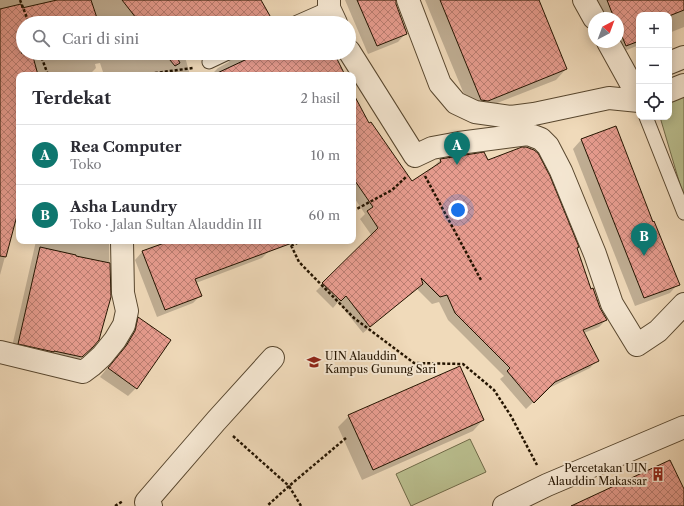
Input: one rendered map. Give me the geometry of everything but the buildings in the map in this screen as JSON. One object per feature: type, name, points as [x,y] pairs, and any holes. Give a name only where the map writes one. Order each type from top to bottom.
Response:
[{"type":"street","points":[[408,0],[440,84],[456,103],[475,112],[511,118],[609,98],[636,100]]},
{"type":"street","points":[[584,0],[591,12]]},
{"type":"street","points":[[609,98],[634,78],[612,48]]},
{"type":"street","points":[[672,62],[684,57]]},
{"type":"street","points":[[354,60],[414,156],[432,148],[528,134],[541,139],[548,146],[561,170],[595,254],[612,304],[637,345],[658,331],[684,304]]},
{"type":"street","points":[[672,89],[684,85]]},
{"type":"street","points":[[0,352],[82,372],[91,366],[102,356],[115,340],[124,325],[127,310],[123,293],[122,244]]},
{"type":"street","points":[[151,506],[146,502],[273,358]]},
{"type":"street","points":[[504,506],[547,484],[684,427]]},
{"type":"lane","points":[[314,16],[331,10]]},
{"type":"lane","points":[[209,62],[213,60]]},
{"type":"lane","points":[[647,120],[684,213]]},
{"type":"path","points":[[20,0],[26,16]]},
{"type":"path","points":[[43,60],[47,72]]},
{"type":"path","points":[[165,72],[198,68],[209,62]]},
{"type":"path","points":[[356,209],[392,190],[406,177],[414,156]]},
{"type":"path","points":[[414,156],[481,280]]},
{"type":"path","points":[[295,244],[291,246],[299,262],[354,318],[414,363],[463,364],[494,390],[511,416],[547,484]]},
{"type":"path","points":[[216,421],[289,486],[301,506]]},
{"type":"path","points":[[267,506],[346,438]]},
{"type":"green space","points":[[684,96],[684,198],[661,120],[672,120],[672,102]]},
{"type":"green space","points":[[470,439],[486,472],[411,506],[396,474]]},
{"type":"place","name":"Rea Computer","points":[[457,165]]},
{"type":"place","name":"Asha Laundry","points":[[644,256]]},
{"type":"place","name":"UIN Alauddin Kampus Gunung Sari","points":[[314,362]]},
{"type":"place","name":"Percetakan UIN Alauddin Makassar","points":[[658,474]]}]
